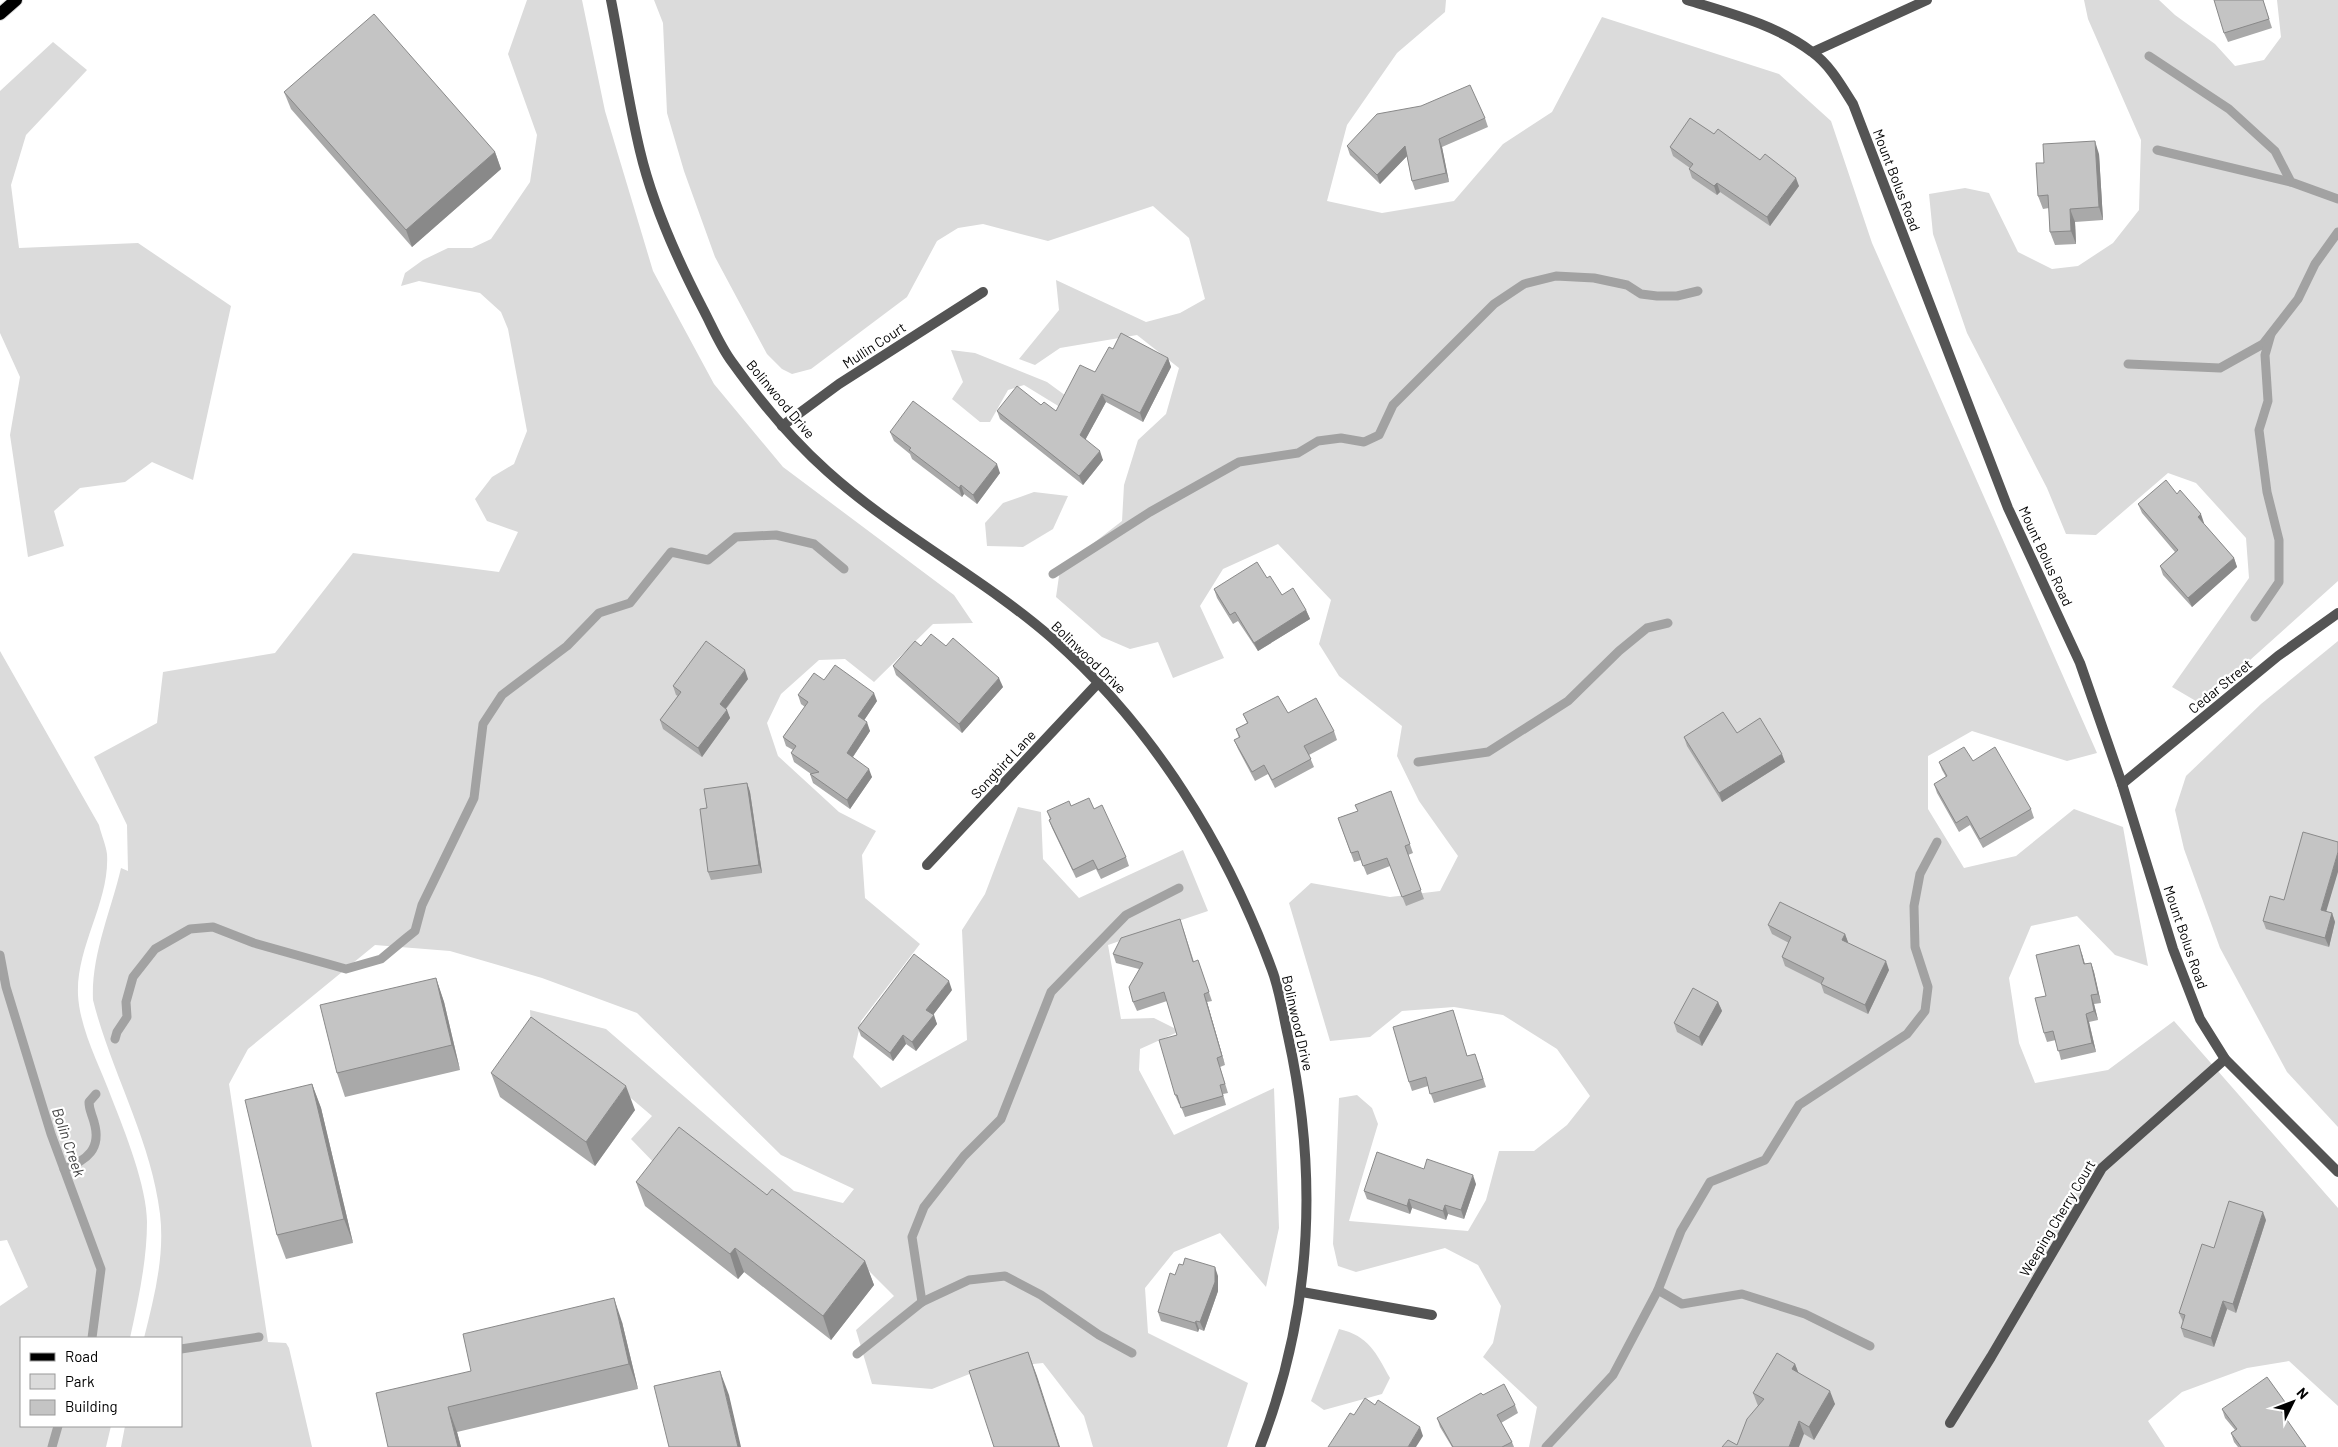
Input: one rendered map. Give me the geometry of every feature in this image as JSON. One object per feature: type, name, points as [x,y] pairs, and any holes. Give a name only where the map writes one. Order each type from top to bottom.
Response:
[{"type":"main road","points":[[0,14],[16,0]]},
{"type":"street","name":"Bolinwood Drive","points":[[611,0],[640,152],[655,200],[687,278],[729,358],[782,426],[827,471],[854,493],[1007,603],[1051,638],[1099,682],[1151,743],[1194,806],[1232,878],[1273,973],[1297,1079],[1308,1180],[1302,1292],[1278,1401],[1260,1447]]},
{"type":"street","name":"Mount Bolus Road","points":[[1687,0],[1771,29],[1812,52],[1836,77],[1853,104],[2008,508],[2080,663],[2122,784],[2173,949],[2200,1019],[2225,1059],[2338,1172]]},
{"type":"street","points":[[1812,52],[1927,0]]},
{"type":"street","name":"Mullin Court","points":[[782,426],[839,384],[983,292]]},
{"type":"street","name":"Cedar Street","points":[[2122,784],[2278,656],[2338,613]]},
{"type":"street","name":"Songbird Lane","points":[[927,865],[1099,682]]},
{"type":"street","name":"Weeping Cherry Court","points":[[1950,1423],[2102,1168],[2225,1059]]},
{"type":"street","points":[[1302,1292],[1432,1315]]},
{"type":"green space","points":[[527,0],[582,0],[605,111],[653,271],[714,384],[783,467],[954,595],[973,623],[933,624],[874,682],[845,659],[819,660],[781,694],[767,723],[778,756],[839,812],[876,831],[862,855],[865,898],[920,944],[861,1021],[853,1057],[881,1088],[967,1040],[962,930],[985,894],[1018,807],[1041,812],[1043,859],[1079,898],[1183,850],[1208,911],[1108,945],[1121,1019],[1154,1018],[1180,1031],[1140,1049],[1139,1070],[1174,1135],[1274,1088],[1279,1228],[1266,1287],[1220,1233],[1174,1252],[1145,1288],[1148,1333],[1248,1383],[1227,1447],[1093,1447],[1084,1416],[1043,1363],[982,1369],[932,1389],[872,1384],[856,1330],[894,1296],[834,1236],[768,1200],[659,1168],[631,1139],[652,1116],[579,1054],[531,1029],[530,1010],[606,1029],[794,1191],[843,1203],[854,1189],[781,1155],[637,1013],[542,978],[450,951],[375,945],[248,1049],[229,1084],[268,1342],[286,1343],[289,1348],[312,1447],[121,1447],[125,1427],[182,1427],[182,1337],[144,1337],[160,1261],[160,1214],[155,1186],[140,1132],[110,1053],[93,1000],[95,966],[102,933],[121,868],[128,871],[127,825],[94,757],[157,723],[163,672],[275,653],[353,553],[499,572],[518,532],[487,521],[475,499],[492,477],[514,464],[527,431],[508,329],[501,312],[480,293],[419,281],[401,286],[405,273],[423,260],[448,248],[472,248],[491,239],[530,182],[537,135],[508,54]]},
{"type":"green space","points":[[654,0],[1446,0],[1445,12],[1397,53],[1347,125],[1327,201],[1382,213],[1454,201],[1503,144],[1552,112],[1602,17],[1779,74],[1831,121],[1872,243],[2097,753],[2067,761],[1972,731],[1928,756],[1928,809],[1964,868],[2016,856],[2074,809],[2123,827],[2148,966],[2115,955],[2077,916],[2031,926],[2009,978],[2019,1043],[2035,1083],[2108,1070],[2174,1021],[2338,1208],[2338,1406],[2289,1361],[2247,1368],[2182,1392],[2148,1421],[2165,1447],[1529,1447],[1537,1407],[1483,1357],[1493,1343],[1501,1306],[1478,1265],[1445,1248],[1356,1272],[1338,1266],[1333,1244],[1339,1098],[1357,1095],[1372,1108],[1378,1124],[1349,1221],[1468,1231],[1486,1200],[1499,1151],[1534,1151],[1567,1125],[1590,1096],[1557,1049],[1503,1015],[1454,1007],[1402,1011],[1370,1037],[1330,1041],[1289,903],[1311,883],[1390,897],[1440,891],[1458,856],[1419,801],[1397,756],[1402,726],[1339,676],[1319,644],[1331,600],[1278,544],[1223,569],[1200,606],[1224,658],[1173,678],[1158,642],[1130,649],[1102,637],[1056,597],[1060,569],[1122,521],[1124,485],[1138,440],[1166,414],[1179,368],[1137,335],[1060,348],[1035,365],[1019,359],[1059,310],[1056,280],[1146,322],[1180,313],[1205,299],[1189,238],[1153,206],[1048,241],[983,224],[958,228],[937,241],[907,297],[811,369],[792,374],[782,369],[767,354],[715,257],[684,171],[667,113],[663,23]]},
{"type":"green space","points":[[2084,0],[2159,0],[2175,15],[2215,44],[2235,66],[2264,60],[2281,37],[2277,0],[2338,0],[2338,581],[2201,704],[2172,687],[2249,578],[2246,538],[2196,483],[2168,473],[2096,535],[2066,534],[2047,488],[1967,333],[1933,234],[1929,194],[1965,188],[1989,193],[2018,252],[2052,269],[2078,266],[2113,243],[2139,210],[2141,140],[2088,19]]},
{"type":"green space","points":[[53,42],[87,70],[26,135],[11,185],[19,248],[138,243],[231,306],[193,480],[152,462],[125,482],[80,488],[54,511],[64,546],[28,557],[10,435],[20,377],[0,333],[0,91]]},
{"type":"green space","points":[[951,350],[975,353],[1047,382],[1077,404],[1073,415],[1024,385],[1008,390],[990,422],[980,422],[952,399],[963,382]]},
{"type":"green space","points":[[1034,492],[1068,496],[1053,529],[1023,547],[987,546],[985,523],[1003,503]]},
{"type":"green space","points":[[2338,641],[2338,1127],[2287,1072],[2220,948],[2184,849],[2175,810],[2186,776],[2261,704]]},
{"type":"green space","points":[[0,651],[99,825],[106,847],[107,872],[99,907],[82,959],[78,995],[86,1035],[123,1127],[139,1176],[147,1222],[144,1266],[130,1337],[20,1337],[20,1427],[111,1427],[106,1447],[0,1447],[0,1306],[28,1287],[7,1240],[0,1241]]},
{"type":"green space","points":[[1339,1329],[1358,1336],[1365,1341],[1376,1353],[1390,1378],[1382,1394],[1324,1410],[1311,1401]]},
{"type":"building","points":[[2214,0],[2263,0],[2269,19],[2224,33]]},
{"type":"building","points":[[374,14],[495,152],[406,230],[284,92]]},
{"type":"building","points":[[1470,85],[1485,118],[1439,139],[1446,173],[1412,181],[1405,146],[1377,175],[1347,146],[1377,114],[1421,106]]},
{"type":"building","points":[[1690,118],[1714,134],[1718,129],[1760,160],[1765,154],[1796,178],[1767,217],[1717,183],[1714,186],[1689,169],[1693,164],[1670,147]]},
{"type":"building","points":[[2095,141],[2099,207],[2070,209],[2071,231],[2050,232],[2048,195],[2038,196],[2036,163],[2044,163],[2043,144]]},
{"type":"building","points":[[1121,333],[1168,358],[1140,413],[1102,394],[1080,435],[1100,451],[1079,476],[997,411],[1017,386],[1041,405],[1044,402],[1056,411],[1080,365],[1095,372],[1109,347],[1113,349]]},
{"type":"building","points":[[913,401],[997,464],[973,495],[961,485],[959,488],[909,450],[911,448],[890,432]]},
{"type":"building","points":[[2166,480],[2177,494],[2180,490],[2201,514],[2198,517],[2234,558],[2188,598],[2160,566],[2178,550],[2138,504]]},
{"type":"building","points":[[1257,562],[1267,578],[1270,576],[1282,595],[1293,588],[1306,610],[1254,643],[1235,612],[1230,615],[1214,589]]},
{"type":"building","points":[[931,634],[946,646],[953,638],[999,678],[959,724],[893,666],[915,641],[921,646]]},
{"type":"building","points":[[706,641],[745,670],[720,704],[727,710],[698,748],[660,720],[681,692],[673,686]]},
{"type":"building","points":[[835,665],[874,693],[858,716],[867,722],[847,753],[869,769],[847,800],[810,774],[819,772],[791,753],[796,746],[783,737],[808,702],[798,695],[814,673],[824,680]]},
{"type":"building","points":[[1278,696],[1288,713],[1316,698],[1334,731],[1304,746],[1311,759],[1272,780],[1264,765],[1252,772],[1234,740],[1240,737],[1236,729],[1248,723],[1243,714]]},
{"type":"building","points":[[1723,712],[1737,733],[1760,718],[1782,754],[1719,793],[1684,737]]},
{"type":"building","points":[[1964,747],[1973,761],[1995,747],[2031,809],[1980,839],[1967,816],[1956,823],[1934,784],[1947,776],[1939,762]]},
{"type":"building","points":[[747,783],[759,865],[708,872],[700,809],[707,808],[704,789]]},
{"type":"building","points":[[1391,791],[1410,844],[1405,846],[1421,890],[1402,897],[1387,858],[1363,866],[1358,851],[1351,853],[1338,818],[1358,811],[1355,805]]},
{"type":"building","points":[[1089,798],[1094,809],[1102,805],[1126,857],[1098,870],[1093,860],[1073,870],[1049,820],[1051,819],[1047,811],[1069,801],[1071,806]]},
{"type":"building","points":[[2303,832],[2338,842],[2338,852],[2321,910],[2332,913],[2325,938],[2263,921],[2270,896],[2284,900]]},
{"type":"building","points":[[1780,902],[1845,934],[1842,940],[1886,961],[1865,1005],[1821,984],[1824,978],[1782,957],[1791,937],[1768,925]]},
{"type":"building","points":[[1180,919],[1193,962],[1198,960],[1209,992],[1204,994],[1222,1056],[1217,1058],[1225,1084],[1220,1085],[1223,1096],[1181,1108],[1177,1095],[1175,1095],[1159,1040],[1177,1035],[1164,992],[1133,1002],[1129,987],[1143,963],[1113,954],[1121,938]]},
{"type":"building","points":[[2079,945],[2084,964],[2091,963],[2098,994],[2091,995],[2094,1011],[2086,1014],[2092,1043],[2058,1051],[2053,1031],[2044,1033],[2035,998],[2046,996],[2036,955]]},
{"type":"building","points":[[914,954],[949,981],[926,1010],[934,1015],[912,1042],[903,1035],[890,1053],[858,1028]]},
{"type":"building","points":[[436,978],[452,1045],[337,1073],[320,1005]]},
{"type":"building","points":[[1693,988],[1718,1002],[1699,1037],[1674,1023]]},
{"type":"building","points":[[1453,1010],[1467,1056],[1475,1054],[1483,1079],[1430,1094],[1426,1077],[1409,1082],[1393,1027]]},
{"type":"building","points":[[531,1017],[626,1086],[586,1142],[491,1073]]},
{"type":"building","points":[[312,1084],[344,1219],[277,1235],[245,1100]]},
{"type":"building","points":[[679,1127],[767,1195],[772,1189],[865,1261],[823,1316],[735,1248],[730,1254],[636,1182]]},
{"type":"building","points":[[1377,1152],[1424,1169],[1427,1159],[1473,1175],[1461,1210],[1445,1205],[1443,1211],[1409,1199],[1407,1206],[1364,1191]]},
{"type":"building","points":[[2229,1201],[2263,1212],[2233,1304],[2223,1301],[2211,1338],[2181,1328],[2185,1315],[2179,1313],[2202,1244],[2214,1248]]},
{"type":"building","points":[[1185,1258],[1215,1267],[1215,1282],[1200,1322],[1196,1321],[1195,1323],[1158,1312],[1170,1273],[1175,1275],[1179,1264],[1183,1265]]},
{"type":"building","points":[[614,1298],[629,1364],[448,1407],[458,1447],[388,1447],[376,1393],[471,1371],[463,1334]]},
{"type":"building","points":[[1028,1352],[1059,1447],[994,1447],[969,1371]]},
{"type":"building","points":[[1777,1353],[1795,1364],[1792,1369],[1830,1391],[1809,1427],[1799,1421],[1789,1447],[1722,1447],[1728,1440],[1737,1445],[1747,1419],[1764,1399],[1753,1393]]},
{"type":"building","points":[[720,1371],[738,1447],[669,1447],[654,1386]]},
{"type":"building","points":[[2267,1377],[2285,1402],[2278,1407],[2306,1447],[2241,1447],[2231,1433],[2237,1429],[2222,1409]]},
{"type":"building","points":[[1504,1384],[1515,1405],[1497,1415],[1512,1442],[1502,1447],[1453,1447],[1437,1418],[1481,1393],[1483,1395]]},
{"type":"building","points":[[1365,1398],[1375,1405],[1378,1400],[1420,1427],[1408,1447],[1328,1447],[1350,1413],[1354,1415]]},
{"type":"waterway","points":[[2149,56],[2229,109],[2275,151],[2291,182],[2338,199]]},
{"type":"waterway","points":[[2157,150],[2291,182]]},
{"type":"waterway","points":[[2128,364],[2220,368],[2263,344],[2298,299],[2315,264],[2338,232]]},
{"type":"waterway","points":[[1053,574],[1150,512],[1239,462],[1298,453],[1318,441],[1341,438],[1364,442],[1379,435],[1393,405],[1494,304],[1524,284],[1556,276],[1594,278],[1627,285],[1641,294],[1657,296],[1677,296],[1698,291]]},
{"type":"waterway","points":[[2255,617],[2279,582],[2279,540],[2267,492],[2259,430],[2268,401],[2265,355],[2271,334]]},
{"type":"waterway","points":[[115,1039],[117,1032],[127,1017],[126,1002],[133,977],[155,949],[190,929],[213,927],[254,943],[346,969],[381,959],[415,931],[422,905],[474,798],[483,724],[502,695],[567,646],[599,613],[630,603],[671,552],[708,560],[736,537],[776,535],[814,544],[844,569]]},
{"type":"waterway","points":[[1418,762],[1488,752],[1568,701],[1619,651],[1647,628],[1668,623]]},
{"type":"waterway","points":[[1546,1447],[1613,1375],[1658,1290],[1681,1231],[1710,1182],[1765,1160],[1799,1105],[1907,1034],[1925,1011],[1928,987],[1915,947],[1914,906],[1920,874],[1937,842]]},
{"type":"waterway","points":[[922,1302],[912,1237],[924,1207],[964,1156],[1001,1119],[1051,992],[1126,915],[1179,888]]},
{"type":"waterway","name":"Bolin Creek","points":[[0,955],[6,987],[51,1134],[101,1269],[92,1337]]},
{"type":"waterway","points":[[64,1169],[80,1162],[91,1152],[94,1146],[96,1131],[89,1102],[96,1094]]},
{"type":"waterway","points":[[857,1354],[922,1302],[969,1280],[1005,1276],[1041,1295],[1099,1335],[1132,1353]]},
{"type":"waterway","points":[[1658,1290],[1682,1304],[1742,1294],[1805,1314],[1870,1346]]},
{"type":"waterway","points":[[182,1349],[259,1337]]},
{"type":"waterway","name":"Bolin Creek","points":[[52,1447],[58,1427]]}]
